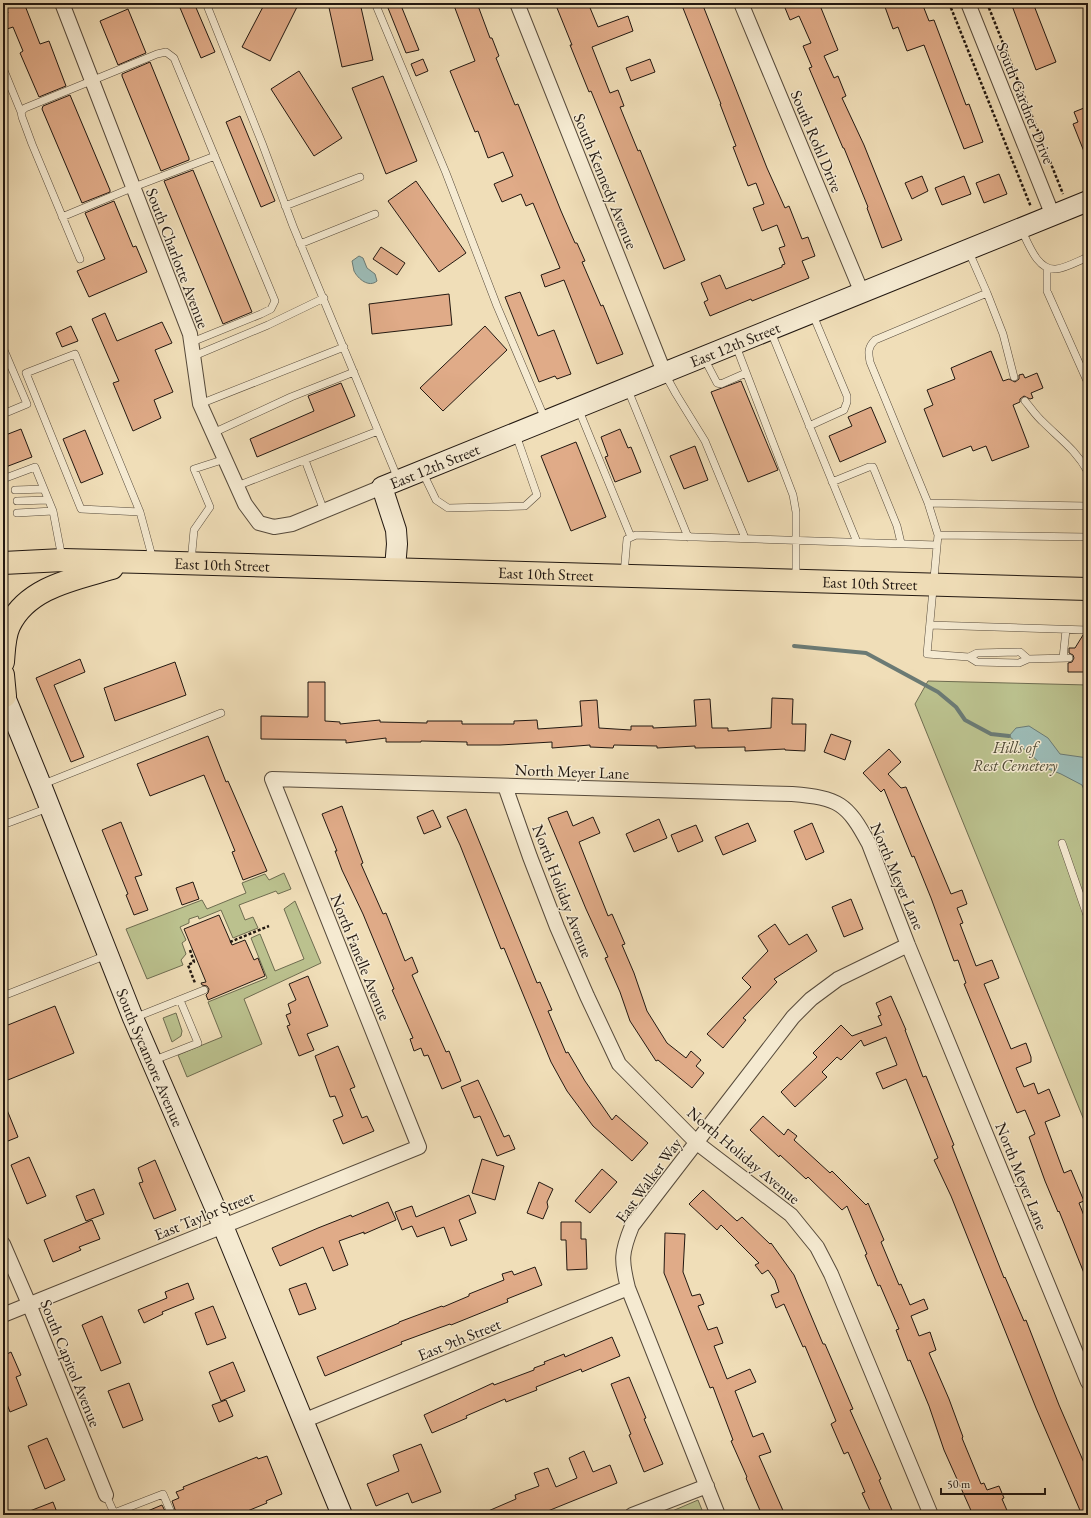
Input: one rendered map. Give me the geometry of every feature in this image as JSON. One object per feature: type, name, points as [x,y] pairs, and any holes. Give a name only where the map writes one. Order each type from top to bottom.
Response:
[{"type":"main road","name":"East 12th Street","points":[[395,568],[398,544],[391,484],[664,372],[1088,202]]},
{"type":"main road","name":"East 10th Street","points":[[3,563],[63,560],[395,568],[1088,589]]},
{"type":"main road","points":[[3,662],[6,631],[21,608],[41,592],[70,580],[144,562]]},
{"type":"main road","name":"South Sycamore Avenue","points":[[4,687],[133,1018],[223,1226],[342,1515]]},
{"type":"street","name":"South Charlotte Avenue","points":[[62,3],[190,334],[200,404],[245,504],[259,523]]},
{"type":"street","name":"South Kennedy Avenue","points":[[516,3],[664,372]]},
{"type":"street","name":"South Rohl Drive","points":[[741,3],[862,292]]},
{"type":"street","name":"South Gardner Drive","points":[[968,3],[1053,216]]},
{"type":"street","name":"East 12th Street","points":[[259,523],[274,527],[292,524],[391,484]]},
{"type":"street","name":"North Meyer Lane","points":[[272,780],[792,794],[814,796],[831,800],[843,806],[851,815],[869,844],[908,945],[1088,1382]]},
{"type":"street","name":"North Fanelle Avenue","points":[[272,780],[419,1147]]},
{"type":"street","name":"North Holiday Avenue","points":[[505,786],[557,927],[619,1064],[697,1143],[791,1215],[817,1247],[831,1274],[931,1515]]},
{"type":"street","name":"East Walker Way","points":[[718,1515],[708,1486],[628,1288],[622,1265],[624,1245],[632,1226],[792,1017],[811,999],[838,979],[908,945]]},
{"type":"street","name":"East Taylor Street","points":[[3,1315],[419,1147]]},
{"type":"street","name":"South Capitol Avenue","points":[[3,1244],[29,1304],[106,1495]]},
{"type":"street","name":"East 9th Street","points":[[303,1421],[628,1288]]},
{"type":"street","points":[[632,1515],[708,1486]]},
{"type":"lane","points":[[375,3],[446,174],[497,306],[546,421]]},
{"type":"lane","points":[[208,4],[300,244],[324,298],[378,431],[391,484]]},
{"type":"lane","points":[[21,112],[25,108],[157,54],[166,52],[174,58],[275,301],[271,309],[261,314],[192,342]]},
{"type":"lane","points":[[3,68],[32,144],[80,260]]},
{"type":"lane","points":[[62,216],[215,156]]},
{"type":"lane","points":[[285,206],[360,177]]},
{"type":"lane","points":[[300,244],[375,214]]},
{"type":"lane","points":[[1021,228],[1038,262],[1047,268],[1055,269],[1088,257]]},
{"type":"lane","points":[[968,250],[1003,334],[1014,377]]},
{"type":"lane","points":[[1047,268],[1047,291],[1088,383]]},
{"type":"lane","points":[[987,293],[875,340],[870,344],[868,349],[870,362],[928,503],[938,535],[927,654],[969,657],[977,662],[1019,663],[1028,659],[1066,658],[1066,630]]},
{"type":"lane","points":[[194,356],[268,325],[324,298]]},
{"type":"lane","points":[[809,426],[844,410],[847,402],[847,396],[812,313]]},
{"type":"lane","points":[[770,330],[857,542]]},
{"type":"lane","points":[[735,344],[793,495],[796,512],[796,580]]},
{"type":"lane","points":[[200,404],[344,347]]},
{"type":"lane","points":[[3,351],[4,350],[27,404],[3,414]]},
{"type":"lane","points":[[140,512],[81,509],[26,373],[75,354],[140,512],[144,562]]},
{"type":"lane","points":[[704,356],[717,383],[720,384],[746,373]]},
{"type":"lane","points":[[213,433],[291,397],[354,372]]},
{"type":"lane","points":[[664,372],[705,441],[744,538]]},
{"type":"lane","points":[[627,388],[688,537]]},
{"type":"lane","points":[[1025,401],[1042,422],[1068,444],[1082,460],[1088,472]]},
{"type":"lane","points":[[578,408],[631,537]]},
{"type":"lane","points":[[237,486],[378,431]]},
{"type":"lane","points":[[422,471],[436,500],[448,508],[525,506],[537,495],[515,433]]},
{"type":"lane","points":[[191,564],[194,530],[210,507],[194,469],[225,459]]},
{"type":"lane","points":[[305,460],[324,511]]},
{"type":"lane","points":[[3,479],[35,467],[53,511],[63,560]]},
{"type":"lane","points":[[832,482],[869,467],[873,467],[898,526],[901,544]]},
{"type":"lane","points":[[16,490],[44,489]]},
{"type":"lane","points":[[17,501],[48,500]]},
{"type":"lane","points":[[928,503],[1088,506]]},
{"type":"lane","points":[[17,513],[53,511]]},
{"type":"lane","points":[[624,575],[627,539],[636,535],[937,545]]},
{"type":"lane","points":[[938,535],[1088,537]]},
{"type":"lane","points":[[930,625],[1088,630]]},
{"type":"lane","points":[[969,657],[977,653],[1020,652],[1028,659]]},
{"type":"lane","points":[[41,785],[220,713]]},
{"type":"lane","points":[[8,823],[50,807]]},
{"type":"lane","points":[[1062,843],[1088,918]]},
{"type":"lane","points":[[1081,901],[1088,905]]},
{"type":"lane","points":[[3,996],[107,954]]},
{"type":"lane","points":[[133,1018],[201,991]]},
{"type":"lane","points":[[152,1062],[198,1043],[180,1000]]},
{"type":"lane","points":[[106,1495],[114,1514],[163,1494],[172,1515]]},
{"type":"path","points":[[949,3],[1031,208]]},
{"type":"path","points":[[987,3],[1064,194]]},
{"type":"path","points":[[230,942],[269,926]]},
{"type":"path","points":[[190,950],[194,962],[188,965],[201,991]]},
{"type":"green space","name":"Hills of Rest Cemetery","points":[[928,681],[1088,685],[1088,1130],[915,704]]},
{"type":"green space","points":[[284,873],[291,889],[278,894],[276,891],[239,905],[245,920],[253,917],[258,928],[233,938],[221,910],[199,919],[198,916],[189,919],[189,923],[180,927],[186,940],[182,943],[186,954],[181,960],[183,965],[147,979],[126,929],[202,900],[207,909],[246,893],[242,883],[265,874],[269,880]]},
{"type":"green space","points":[[295,901],[321,963],[244,999],[262,1044],[187,1077],[178,1055],[222,1037],[208,1002],[267,978],[251,938],[260,934],[275,971],[304,959],[284,909]]},
{"type":"green space","points":[[176,1013],[182,1031],[181,1036],[172,1042],[163,1018]]},
{"type":"green space","points":[[698,1500],[704,1515],[663,1515]]},
{"type":"water","points":[[359,256],[363,258],[367,268],[375,274],[377,281],[374,283],[371,284],[364,282],[354,271],[352,261]]},
{"type":"water","points":[[1029,726],[1048,738],[1060,754],[1088,758],[1088,799],[1082,785],[1046,768],[1009,736],[1016,728]]},
{"type":"building","points":[[4,3],[24,3],[40,44],[49,41],[66,86],[39,97],[20,53],[23,51],[13,27],[7,29],[3,19],[3,15],[8,13]]},
{"type":"building","points":[[178,3],[194,3],[215,52],[201,58]]},
{"type":"building","points":[[265,3],[299,3],[270,61],[242,47]]},
{"type":"building","points":[[328,3],[360,3],[373,60],[342,67]]},
{"type":"building","points":[[386,3],[400,3],[419,50],[406,53]]},
{"type":"building","points":[[453,3],[477,3],[490,38],[492,38],[499,56],[496,58],[515,105],[518,104],[561,211],[575,243],[577,243],[585,261],[582,262],[601,306],[603,305],[623,354],[597,364],[564,280],[545,287],[541,275],[560,268],[533,203],[526,206],[521,194],[502,202],[494,184],[513,176],[503,152],[488,158],[478,131],[475,132],[450,71],[475,61]]},
{"type":"building","points":[[555,3],[588,3],[598,27],[628,16],[633,31],[592,47],[610,93],[618,90],[624,106],[620,107],[638,151],[640,150],[685,260],[664,269],[591,91],[589,92]]},
{"type":"building","points":[[681,3],[702,3],[767,168],[785,208],[789,206],[802,239],[808,237],[815,256],[802,261],[809,278],[710,316],[704,302],[708,300],[701,283],[720,275],[726,289],[782,267],[782,265],[785,264],[779,248],[785,246],[777,225],[762,231],[753,208],[764,204],[756,183],[748,186],[733,147],[736,146],[721,104]]},
{"type":"building","points":[[783,3],[819,3],[838,50],[824,56],[834,78],[838,76],[846,96],[842,98],[864,145],[902,240],[882,248],[867,208],[868,207],[809,68],[812,67],[803,46],[811,43],[799,16],[790,20]]},
{"type":"building","points":[[894,3],[922,3],[929,21],[934,20],[966,105],[969,104],[983,142],[964,149],[924,45],[907,51],[898,27],[893,29],[885,7]]},
{"type":"building","points":[[1011,3],[1033,3],[1056,62],[1036,70]]},
{"type":"building","points":[[128,9],[146,53],[118,65],[100,21]]},
{"type":"building","points":[[423,59],[428,71],[416,76],[411,64]]},
{"type":"building","points":[[650,59],[655,72],[631,81],[626,68]]},
{"type":"building","points":[[150,62],[189,158],[189,160],[161,171],[122,76],[122,74]]},
{"type":"building","points":[[299,71],[342,138],[314,156],[271,89]]},
{"type":"building","points":[[383,76],[417,161],[386,174],[352,88]]},
{"type":"building","points":[[70,95],[110,190],[110,192],[82,203],[42,109],[43,106]]},
{"type":"building","points":[[1084,108],[1088,118],[1088,159],[1073,124],[1078,122],[1074,112]]},
{"type":"building","points":[[240,116],[275,201],[261,207],[226,122]]},
{"type":"building","points":[[193,170],[252,312],[223,324],[164,181]]},
{"type":"building","points":[[999,174],[1007,194],[984,203],[976,183]]},
{"type":"building","points":[[922,176],[928,191],[912,199],[905,183]]},
{"type":"building","points":[[964,176],[971,194],[942,205],[935,188]]},
{"type":"building","points":[[416,181],[466,253],[439,272],[388,201]]},
{"type":"building","points":[[114,201],[133,247],[136,246],[147,272],[89,297],[77,271],[105,259],[85,213]]},
{"type":"building","points":[[381,247],[405,263],[397,275],[373,259]]},
{"type":"building","points":[[520,292],[538,336],[554,330],[571,374],[557,379],[555,376],[539,382],[505,297]]},
{"type":"building","points":[[449,294],[452,325],[372,334],[369,304]]},
{"type":"building","points":[[105,313],[117,341],[162,322],[172,343],[155,350],[173,392],[154,400],[161,418],[133,431],[113,383],[119,381],[92,319]]},
{"type":"building","points":[[71,326],[78,341],[62,347],[56,333]]},
{"type":"building","points":[[485,326],[507,350],[443,411],[420,388]]},
{"type":"building","points":[[991,351],[1003,381],[1009,379],[1015,382],[1019,379],[1019,375],[1023,374],[1025,378],[1037,373],[1043,388],[1031,393],[1033,398],[1030,399],[1024,396],[1020,399],[1020,402],[1013,405],[1029,447],[992,461],[986,446],[973,451],[971,446],[943,457],[924,409],[933,405],[927,390],[955,379],[951,368]]},
{"type":"building","points":[[741,381],[778,470],[748,482],[711,392]]},
{"type":"building","points":[[341,383],[355,416],[257,457],[250,439],[314,411],[308,396]]},
{"type":"building","points":[[871,407],[886,442],[840,462],[829,436],[852,426],[848,417]]},
{"type":"building","points":[[21,429],[32,457],[3,468],[3,436]]},
{"type":"building","points":[[620,429],[628,448],[631,447],[641,472],[615,482],[605,457],[608,456],[601,437]]},
{"type":"building","points":[[85,430],[103,474],[81,483],[63,439]]},
{"type":"building","points":[[576,442],[606,517],[571,531],[541,456]]},
{"type":"building","points":[[695,446],[708,480],[684,489],[670,456]]},
{"type":"building","points":[[1083,635],[1088,635],[1088,672],[1068,672],[1068,663],[1072,662],[1074,658],[1073,655],[1069,653],[1069,648],[1075,648]]},
{"type":"building","points":[[80,659],[85,672],[54,685],[84,757],[71,762],[36,678]]},
{"type":"building","points":[[175,662],[186,695],[115,721],[104,688]]},
{"type":"building","points":[[308,682],[325,682],[325,721],[340,722],[340,724],[380,720],[380,722],[427,723],[427,721],[462,721],[462,724],[514,724],[514,721],[537,720],[538,729],[582,726],[580,701],[597,700],[599,728],[631,730],[631,726],[653,726],[653,728],[696,726],[694,700],[710,699],[712,728],[728,728],[728,731],[771,728],[772,698],[793,699],[792,724],[806,724],[805,751],[785,749],[745,751],[745,747],[695,748],[695,746],[657,748],[657,746],[614,745],[613,748],[590,747],[590,745],[552,748],[552,742],[467,745],[467,742],[386,742],[386,738],[346,743],[346,740],[261,739],[261,716],[308,717]]},
{"type":"building","points":[[831,734],[851,741],[845,760],[824,752]]},
{"type":"building","points":[[208,736],[226,782],[228,781],[267,871],[243,880],[232,852],[235,851],[204,775],[150,796],[137,764]]},
{"type":"building","points":[[889,749],[901,762],[888,774],[901,788],[906,787],[951,894],[962,890],[967,904],[957,908],[963,923],[960,924],[976,966],[992,960],[999,978],[984,984],[1011,1049],[1026,1043],[1031,1057],[1031,1062],[1016,1068],[1024,1087],[1034,1083],[1038,1094],[1049,1089],[1060,1116],[1045,1122],[1064,1173],[1071,1170],[1084,1201],[1079,1203],[1088,1226],[1088,1283],[1059,1211],[1058,1212],[1045,1181],[1029,1137],[1035,1134],[1025,1110],[1017,1113],[964,984],[966,983],[958,960],[954,961],[914,856],[912,857],[884,789],[881,792],[863,773]]},
{"type":"building","points":[[342,806],[363,863],[361,864],[383,914],[386,913],[405,961],[412,957],[418,972],[412,975],[446,1052],[449,1051],[461,1081],[442,1089],[428,1055],[424,1056],[421,1048],[414,1051],[410,1039],[413,1038],[392,990],[394,989],[335,851],[337,851],[322,814]]},
{"type":"building","points":[[466,809],[537,983],[540,982],[552,1010],[548,1011],[566,1053],[568,1052],[585,1081],[612,1120],[616,1115],[648,1143],[632,1161],[593,1126],[567,1091],[551,1062],[504,948],[501,949],[460,845],[447,817]]},
{"type":"building","points":[[433,810],[441,827],[424,834],[417,817]]},
{"type":"building","points":[[567,811],[573,826],[593,817],[600,833],[579,842],[608,916],[612,914],[625,944],[622,945],[634,973],[647,1011],[667,1043],[686,1058],[691,1051],[701,1060],[696,1066],[704,1073],[692,1088],[658,1060],[656,1061],[630,1021],[620,992],[605,958],[608,957],[548,818]]},
{"type":"building","points":[[659,819],[667,838],[634,852],[626,834]]},
{"type":"building","points":[[121,822],[142,875],[135,877],[148,910],[134,915],[126,895],[128,894],[102,830]]},
{"type":"building","points":[[748,823],[756,841],[723,855],[715,837]]},
{"type":"building","points":[[812,823],[824,852],[806,860],[794,831]]},
{"type":"building","points":[[696,825],[703,841],[678,852],[671,835]]},
{"type":"building","points":[[193,882],[199,899],[182,905],[176,888]]},
{"type":"building","points":[[851,899],[863,929],[844,937],[832,907]]},
{"type":"building","points":[[219,915],[232,945],[245,940],[254,960],[258,958],[265,976],[208,1000],[206,995],[209,989],[201,983],[206,982],[184,929]]},
{"type":"building","points":[[775,924],[789,945],[807,934],[817,951],[774,979],[777,982],[743,1018],[746,1020],[723,1048],[707,1034],[751,987],[742,978],[768,951],[758,936]]},
{"type":"building","points":[[308,976],[328,1026],[307,1034],[314,1050],[299,1056],[287,1026],[290,1025],[286,1015],[291,1013],[288,1004],[296,1000],[289,984]]},
{"type":"building","points":[[891,996],[906,1030],[923,1077],[926,1076],[954,1145],[952,1146],[1004,1278],[1005,1277],[1024,1321],[1026,1320],[1059,1405],[1088,1472],[1088,1515],[1082,1515],[1036,1408],[951,1196],[934,1160],[938,1158],[906,1079],[883,1089],[876,1073],[897,1065],[886,1037],[864,1046],[861,1040],[841,1060],[837,1057],[822,1072],[827,1077],[795,1107],[781,1092],[817,1057],[813,1053],[841,1025],[852,1036],[882,1025],[878,1016],[881,1015],[876,1003]]},
{"type":"building","points":[[55,1006],[74,1053],[3,1082],[3,1027]]},
{"type":"building","points":[[338,1046],[355,1087],[350,1089],[362,1118],[367,1116],[374,1131],[343,1144],[333,1120],[343,1116],[335,1096],[330,1097],[315,1056]]},
{"type":"building","points":[[478,1080],[504,1137],[509,1135],[515,1149],[497,1156],[480,1116],[474,1118],[461,1087]]},
{"type":"building","points":[[3,1100],[18,1137],[3,1143]]},
{"type":"building","points":[[763,1116],[784,1135],[788,1129],[797,1136],[794,1140],[830,1173],[832,1171],[866,1205],[868,1203],[884,1240],[881,1242],[899,1285],[901,1284],[910,1305],[924,1299],[928,1309],[911,1316],[919,1336],[930,1332],[936,1350],[929,1353],[949,1399],[963,1437],[962,1438],[981,1484],[984,1483],[987,1490],[999,1486],[1004,1498],[1002,1499],[1009,1515],[973,1515],[944,1450],[929,1406],[910,1360],[908,1361],[896,1330],[899,1329],[880,1285],[878,1286],[865,1255],[867,1254],[847,1206],[842,1210],[808,1177],[806,1179],[780,1155],[779,1157],[750,1130]]},
{"type":"building","points":[[29,1157],[46,1196],[27,1204],[11,1165]]},
{"type":"building","points":[[482,1159],[504,1166],[495,1200],[472,1193]]},
{"type":"building","points":[[155,1160],[176,1210],[154,1219],[139,1183],[143,1182],[138,1168]]},
{"type":"building","points":[[602,1169],[617,1182],[590,1213],[575,1201]]},
{"type":"building","points":[[539,1182],[553,1189],[547,1202],[548,1207],[543,1219],[527,1213]]},
{"type":"building","points":[[94,1189],[104,1214],[86,1221],[76,1196]]},
{"type":"building","points":[[703,1190],[737,1221],[742,1217],[770,1244],[771,1243],[794,1275],[823,1344],[825,1344],[853,1409],[850,1410],[881,1479],[879,1480],[894,1515],[872,1515],[862,1493],[865,1492],[848,1452],[844,1454],[831,1424],[836,1421],[805,1346],[803,1347],[784,1304],[776,1308],[771,1295],[779,1292],[775,1280],[768,1270],[762,1274],[755,1265],[759,1263],[721,1225],[717,1230],[689,1204]]},
{"type":"building","points":[[469,1195],[476,1213],[459,1220],[467,1240],[451,1246],[444,1227],[417,1237],[412,1226],[402,1230],[395,1212],[412,1206],[416,1217]]},
{"type":"building","points":[[388,1202],[396,1220],[364,1234],[364,1232],[339,1241],[348,1265],[333,1271],[323,1247],[280,1266],[272,1248],[318,1228],[351,1215],[352,1217]]},
{"type":"building","points":[[92,1220],[100,1239],[79,1247],[81,1250],[53,1262],[44,1240]]},
{"type":"building","points":[[561,1222],[581,1222],[581,1239],[586,1239],[587,1269],[567,1270],[566,1240],[561,1240]]},
{"type":"building","points":[[665,1233],[685,1234],[683,1272],[692,1296],[700,1294],[704,1304],[698,1306],[708,1330],[717,1327],[723,1343],[714,1346],[727,1379],[750,1369],[756,1382],[735,1391],[753,1437],[763,1433],[771,1452],[759,1456],[785,1515],[762,1515],[746,1478],[747,1477],[731,1441],[733,1440],[713,1387],[710,1388],[664,1273]]},
{"type":"building","points":[[535,1267],[542,1285],[507,1299],[508,1302],[451,1325],[450,1324],[401,1342],[402,1344],[325,1376],[317,1357],[399,1322],[442,1306],[443,1307],[469,1296],[469,1294],[504,1280],[502,1274],[512,1271],[514,1275]]},
{"type":"building","points":[[188,1283],[194,1299],[162,1312],[163,1314],[144,1323],[138,1310],[167,1298],[165,1292]]},
{"type":"building","points":[[306,1283],[316,1309],[299,1315],[289,1289]]},
{"type":"building","points":[[213,1306],[226,1338],[207,1345],[195,1313]]},
{"type":"building","points":[[102,1316],[121,1363],[101,1371],[82,1325]]},
{"type":"building","points":[[612,1337],[620,1356],[582,1372],[581,1369],[536,1387],[537,1390],[506,1402],[505,1399],[432,1433],[424,1415],[493,1383],[494,1385],[534,1370],[534,1368],[545,1364],[544,1362],[564,1354],[565,1357]]},
{"type":"building","points":[[11,1352],[21,1375],[16,1377],[27,1405],[10,1412],[3,1394],[3,1356]]},
{"type":"building","points":[[233,1362],[245,1391],[221,1401],[209,1372]]},
{"type":"building","points":[[629,1377],[646,1418],[644,1419],[663,1464],[644,1472],[611,1384]]},
{"type":"building","points":[[129,1383],[143,1420],[123,1428],[108,1391]]},
{"type":"building","points":[[226,1400],[233,1416],[219,1422],[212,1405]]},
{"type":"building","points":[[47,1438],[65,1480],[45,1489],[28,1446]]},
{"type":"building","points":[[421,1444],[441,1492],[412,1503],[408,1493],[376,1506],[367,1484],[399,1471],[393,1455]]},
{"type":"building","points":[[584,1451],[593,1472],[610,1465],[617,1483],[538,1515],[479,1515],[516,1499],[515,1495],[539,1486],[534,1473],[548,1468],[556,1487],[577,1478],[569,1458]]},
{"type":"building","points":[[267,1456],[282,1494],[266,1501],[267,1503],[245,1512],[246,1515],[177,1515],[172,1501],[179,1498],[176,1492],[184,1489],[183,1487],[257,1457],[258,1459]]},
{"type":"building","points":[[53,1502],[58,1515],[22,1515],[22,1514]]},
{"type":"building","points":[[162,1505],[167,1515],[138,1515]]},
{"type":"waterway","points":[[794,646],[866,653],[938,692],[956,707],[965,720],[991,734],[1009,736]]}]
